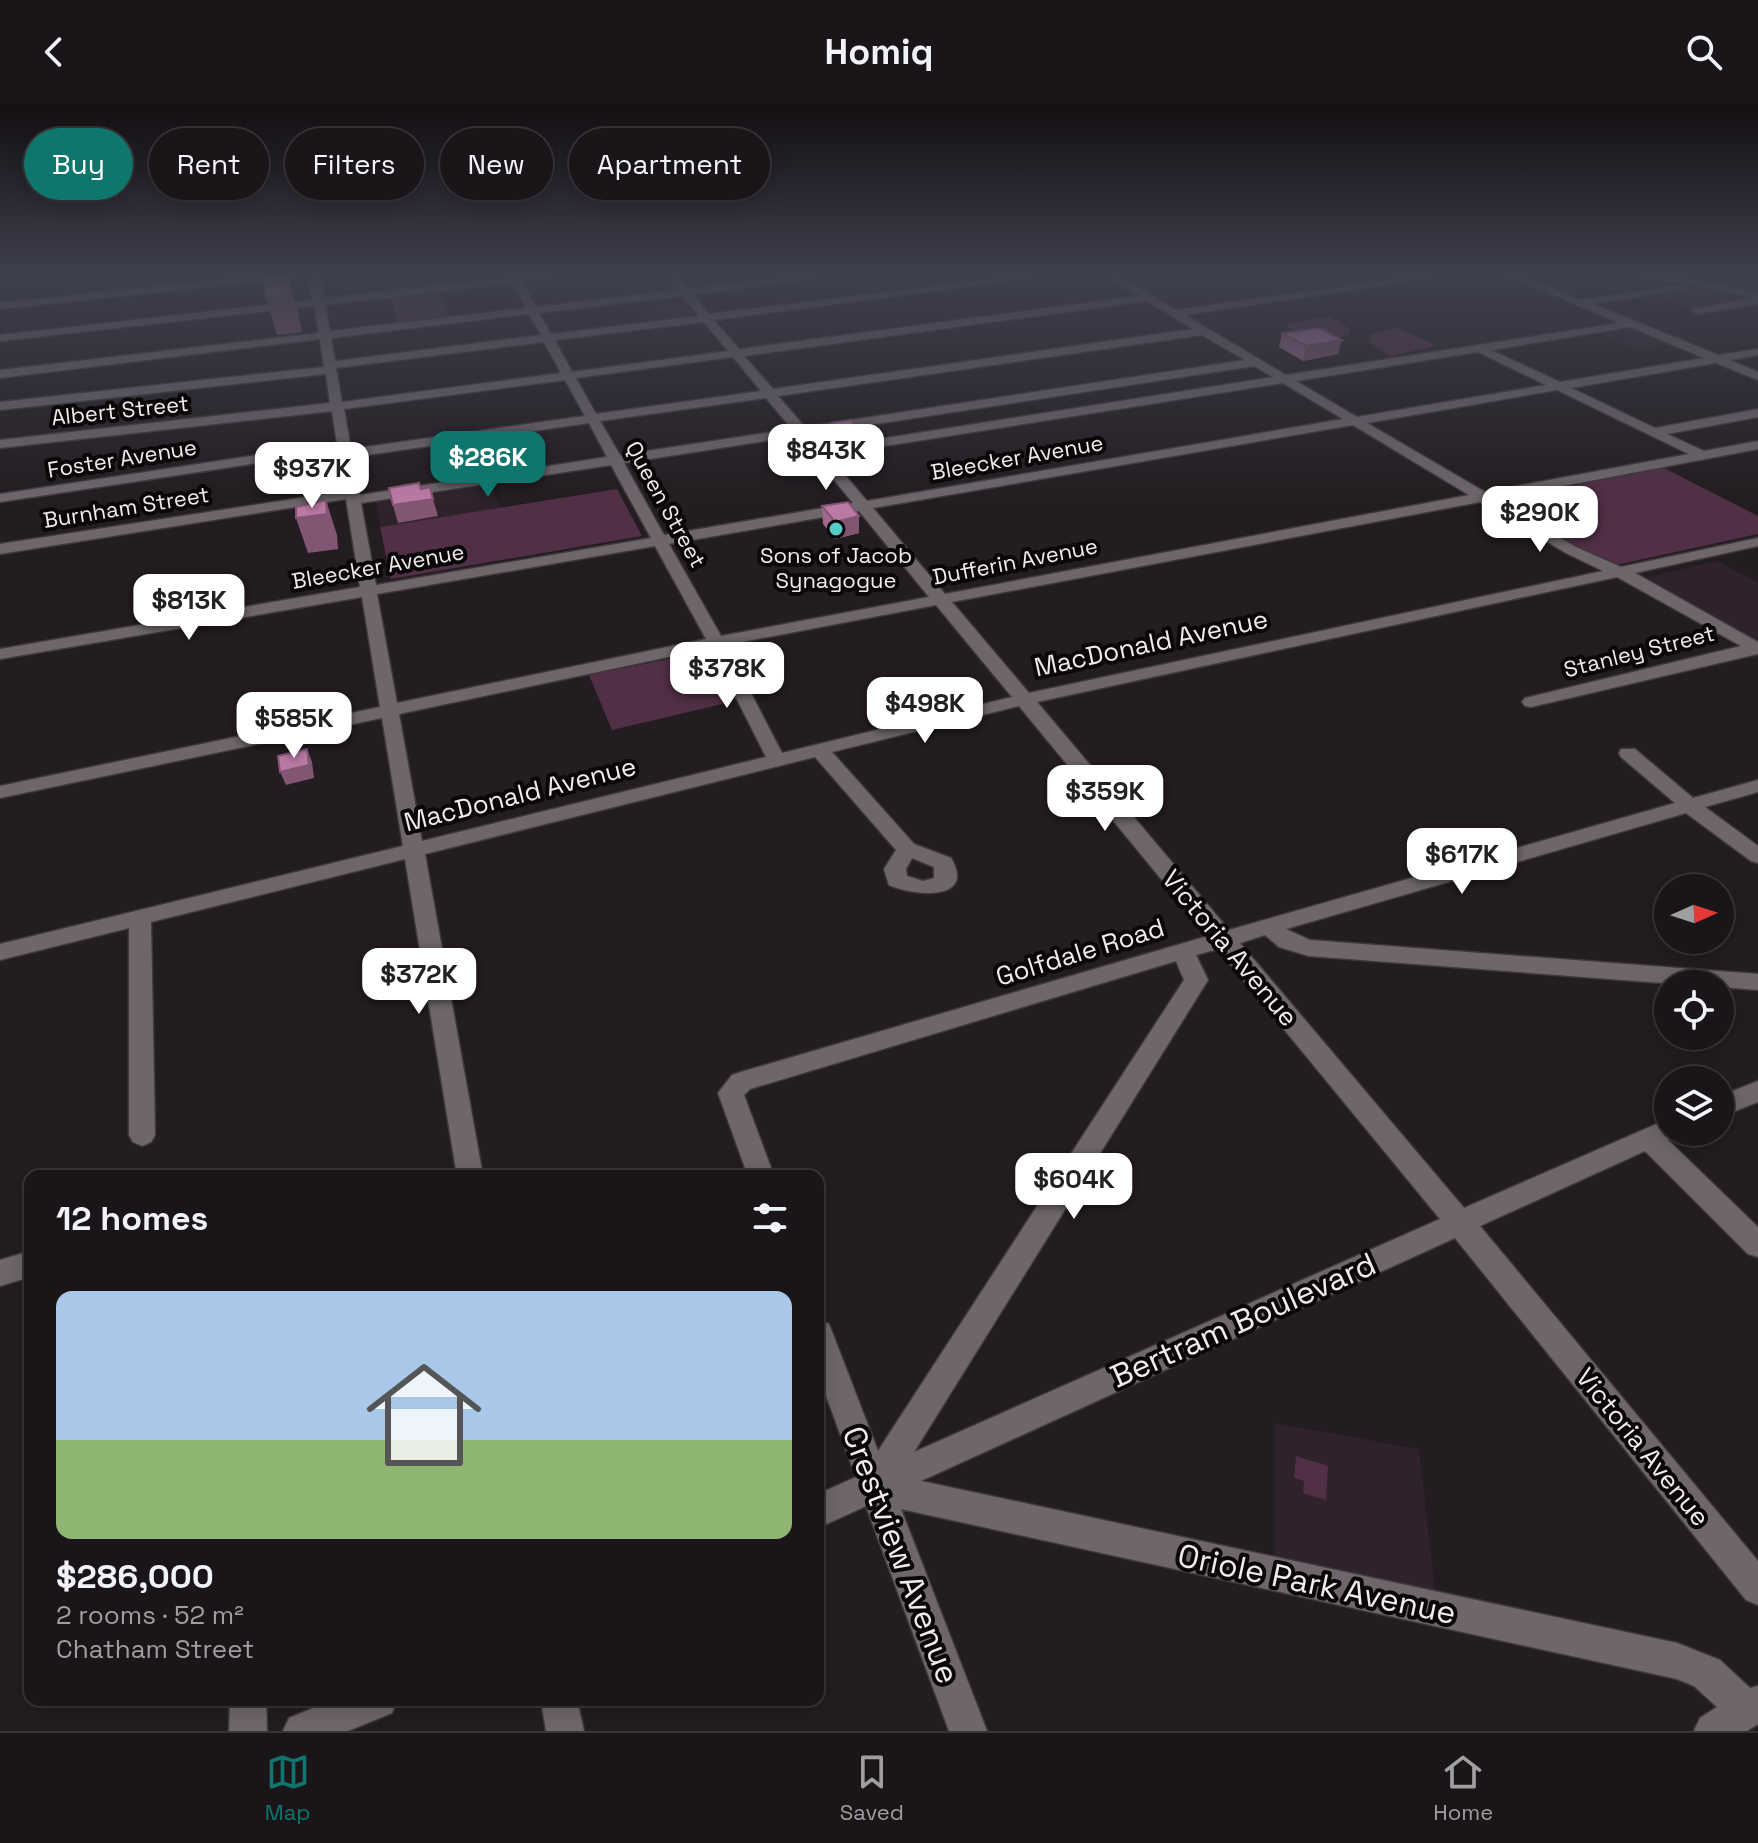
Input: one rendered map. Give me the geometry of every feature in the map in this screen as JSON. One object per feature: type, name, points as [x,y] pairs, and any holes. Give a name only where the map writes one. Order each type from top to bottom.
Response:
[{"type":"street","points":[[0,374],[209,349]]},
{"type":"street","points":[[328,349],[469,1170]]},
{"type":"street","points":[[0,406],[469,349]]},
{"type":"street","name":"Queen Street","points":[[554,349],[716,642],[776,759]]},
{"type":"street","name":"Victoria Avenue","points":[[731,349],[1459,1222],[1758,1588]]},
{"type":"street","name":"Albert Street","points":[[0,444],[338,406],[773,349]]},
{"type":"street","name":"Foster Avenue","points":[[0,498],[592,419],[1080,349]]},
{"type":"street","points":[[1234,349],[1571,550],[1669,596],[1757,648]]},
{"type":"street","points":[[818,453],[1473,349]]},
{"type":"street","points":[[1481,349],[1701,455]]},
{"type":"street","points":[[1692,349],[1758,376]]},
{"type":"street","name":"Bleecker Avenue","points":[[0,654],[1758,352]]},
{"type":"street","name":"Burnham Street","points":[[0,549],[615,460],[1256,362]]},
{"type":"street","points":[[1654,432],[1758,413]]},
{"type":"street","points":[[1712,422],[1758,444]]},
{"type":"street","name":"Dufferin Avenue","points":[[0,792],[716,642],[1758,444]]},
{"type":"street","name":"MacDonald Avenue","points":[[0,952],[1023,700],[1758,542]]},
{"type":"street","name":"Stanley Street","points":[[1531,702],[1757,648]]},
{"type":"street","points":[[819,749],[907,849]]},
{"type":"street","points":[[1628,753],[1689,805],[1758,856]]},
{"type":"street","name":"Golfdale Road","points":[[759,1170],[731,1093],[741,1082],[1222,939],[1270,928],[1758,786]]},
{"type":"street","points":[[140,917],[142,1135]]},
{"type":"street","points":[[1270,928],[1287,941],[1309,948],[1758,982]]},
{"type":"street","points":[[873,1487],[1196,980],[1193,968],[1181,951]]},
{"type":"street","points":[[1734,1101],[1758,1091]]},
{"type":"street","name":"Bertram Boulevard","points":[[824,1508],[1654,1136]]},
{"type":"street","points":[[1669,1146],[1758,1245]]},
{"type":"street","points":[[0,1273],[24,1266]]},
{"type":"street","name":"Crestview Avenue","points":[[824,1351],[873,1487],[968,1731]]},
{"type":"street","name":"Oriole Park Avenue","points":[[873,1487],[1677,1661],[1707,1673],[1752,1706]]},
{"type":"street","points":[[248,1706],[248,1731]]},
{"type":"street","points":[[302,1731],[364,1706]]},
{"type":"street","points":[[560,1706],[565,1731]]},
{"type":"street","points":[[1713,1731],[1752,1706]]},
{"type":"shaded area","points":[[1379,349],[1424,349],[1390,356]]},
{"type":"shaded area","points":[[1664,468],[1758,516],[1758,534],[1616,565],[1586,553],[1497,500]]},
{"type":"shaded area","points":[[490,483],[500,508],[380,527],[375,500]]},
{"type":"shaded area","points":[[617,489],[642,536],[391,579],[380,527]]},
{"type":"shaded area","points":[[1717,561],[1758,583],[1758,638],[1753,639],[1646,577]]},
{"type":"shaded area","points":[[704,652],[731,702],[612,730],[589,675]]},
{"type":"shaded area","points":[[1275,1423],[1419,1449],[1435,1591],[1275,1561]]},
{"type":"shaded area","points":[[1296,1456],[1328,1466],[1326,1500],[1303,1493],[1304,1481],[1294,1478]]},
{"type":"building","points":[[851,420],[859,428],[840,431],[831,423]]},
{"type":"building","points":[[419,483],[421,489],[430,487],[433,499],[393,505],[389,488]]},
{"type":"building","points":[[326,500],[327,514],[296,518],[296,507]]},
{"type":"building","points":[[848,502],[859,516],[835,522],[822,506]]},
{"type":"building","points":[[307,749],[309,765],[280,772],[278,756]]},
{"type":"place","name":"Sons of Jacob Synagogue","points":[[836,529]]}]
